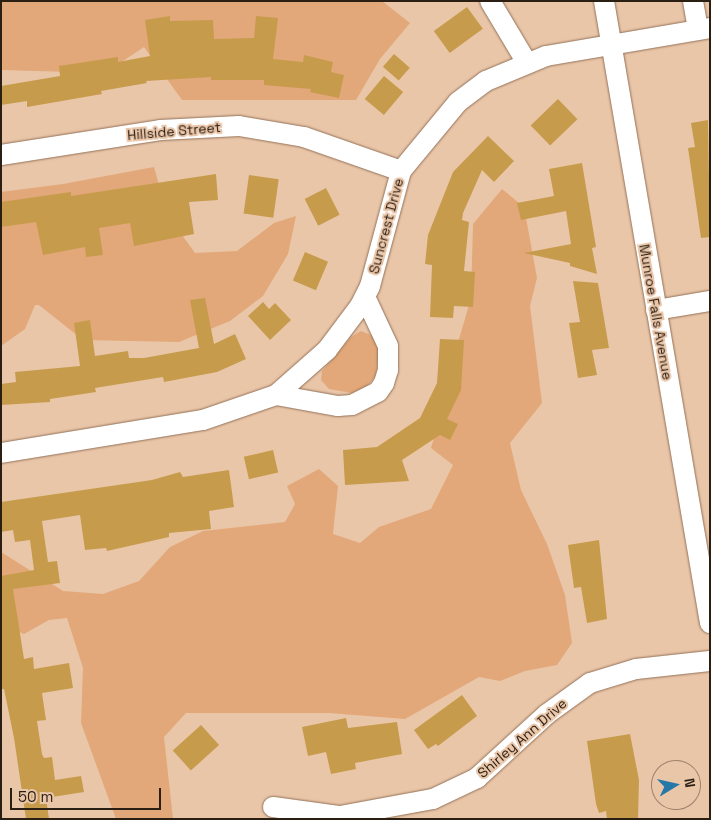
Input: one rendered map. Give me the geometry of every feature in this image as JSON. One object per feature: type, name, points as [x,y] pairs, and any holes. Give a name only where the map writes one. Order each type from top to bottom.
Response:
[{"type":"street","points":[[490,1],[527,63]]},
{"type":"street","name":"Munroe Falls Avenue","points":[[604,1],[710,623]]},
{"type":"street","points":[[693,1],[704,29]]},
{"type":"street","name":"Suncrest Drive","points":[[1,453],[202,420],[276,396],[327,350],[365,297],[401,171],[458,102],[486,81],[527,63],[612,42],[704,29]]},
{"type":"street","name":"Hillside Street","points":[[1,155],[160,130],[239,126],[304,137],[401,171]]},
{"type":"street","name":"Suncrest Drive","points":[[276,396],[338,406],[352,405],[378,392],[384,383],[388,370],[388,346],[365,297]]},
{"type":"street","points":[[656,310],[710,301]]},
{"type":"street","name":"Shirley Ann Drive","points":[[273,807],[340,816],[433,799],[478,778],[547,714],[590,683],[636,669],[710,661]]},
{"type":"shaded area","points":[[1,1],[382,1],[410,23],[380,59],[356,100],[182,100],[144,47],[105,73],[1,70]]},
{"type":"shaded area","points":[[154,167],[167,214],[195,253],[237,251],[274,223],[296,216],[288,254],[263,296],[230,321],[179,342],[83,340],[39,305],[35,305],[25,329],[1,346],[1,192],[63,184]]},
{"type":"shaded area","points":[[502,189],[524,207],[537,278],[530,306],[542,403],[510,443],[521,490],[547,544],[565,595],[572,643],[557,665],[525,671],[500,681],[479,677],[405,719],[329,713],[186,713],[164,737],[173,819],[116,819],[81,723],[83,668],[67,618],[49,620],[24,634],[1,625],[1,552],[63,591],[103,594],[139,581],[170,547],[203,531],[285,522],[295,504],[287,486],[319,469],[338,486],[333,534],[360,543],[379,527],[431,509],[453,465],[431,448],[449,388],[448,377],[471,298],[473,224]]},
{"type":"shaded area","points":[[361,331],[373,336],[379,348],[376,375],[367,386],[352,393],[329,389],[321,380],[322,371],[351,337]]},
{"type":"building","points":[[467,7],[483,29],[450,53],[434,31]]},
{"type":"building","points":[[170,16],[170,21],[213,20],[214,39],[254,38],[256,16],[278,18],[273,59],[303,62],[304,55],[333,62],[331,72],[344,75],[339,98],[310,92],[311,89],[264,85],[264,80],[211,80],[211,77],[146,81],[147,83],[101,91],[102,94],[27,107],[27,101],[1,105],[1,86],[60,76],[59,66],[118,57],[118,62],[150,56],[145,20]]},
{"type":"building","points":[[394,54],[410,68],[399,81],[383,67]]},
{"type":"building","points":[[384,76],[403,92],[384,115],[365,99]]},
{"type":"building","points":[[558,99],[577,119],[550,146],[531,125]]},
{"type":"building","points":[[708,120],[710,237],[701,238],[688,148],[695,147],[691,123]]},
{"type":"building","points":[[488,136],[514,161],[494,182],[482,170],[463,213],[462,220],[469,222],[464,271],[475,272],[473,307],[454,306],[453,318],[430,317],[432,265],[425,264],[428,235],[453,172]]},
{"type":"building","points":[[582,163],[596,247],[592,248],[597,274],[570,266],[570,263],[524,253],[571,244],[566,211],[521,220],[517,203],[554,196],[549,169]]},
{"type":"building","points":[[216,174],[218,200],[189,202],[194,234],[134,246],[130,223],[99,228],[103,255],[86,257],[85,247],[43,255],[36,222],[1,227],[1,202],[71,192],[71,196]]},
{"type":"building","points":[[249,175],[279,179],[273,218],[244,214]]},
{"type":"building","points":[[326,188],[340,215],[318,226],[305,199]]},
{"type":"building","points":[[305,252],[328,262],[316,290],[293,281]]},
{"type":"building","points":[[573,281],[598,283],[609,348],[592,350],[597,375],[578,378],[569,323],[580,322]]},
{"type":"building","points":[[205,298],[214,344],[235,334],[246,359],[217,372],[164,382],[163,377],[95,388],[96,392],[50,399],[50,402],[1,405],[1,384],[16,382],[15,372],[80,366],[74,323],[90,320],[95,356],[128,351],[129,358],[144,358],[199,348],[190,300]]},
{"type":"building","points":[[263,302],[269,309],[275,303],[291,320],[270,340],[248,316]]},
{"type":"building","points":[[440,339],[464,340],[461,390],[447,419],[458,424],[450,440],[440,435],[402,460],[409,481],[345,485],[343,450],[377,447],[420,418],[437,383]]},
{"type":"building","points":[[273,450],[278,472],[249,479],[244,457]]},
{"type":"building","points":[[229,470],[234,507],[209,511],[211,529],[169,533],[169,537],[107,551],[106,548],[85,550],[80,515],[42,521],[48,562],[57,561],[60,583],[13,589],[24,659],[33,657],[34,669],[69,663],[73,688],[42,693],[46,720],[37,721],[42,754],[44,758],[52,757],[55,780],[81,776],[84,792],[46,798],[49,819],[26,819],[14,738],[4,689],[1,689],[1,576],[34,570],[30,540],[15,542],[13,530],[1,532],[1,502],[152,480],[180,472],[183,477]]},
{"type":"building","points":[[599,540],[607,619],[587,623],[581,587],[574,588],[568,545]]},
{"type":"building","points":[[462,695],[477,716],[438,746],[436,744],[428,749],[414,730]]},
{"type":"building","points":[[346,718],[348,728],[397,722],[402,754],[355,763],[356,769],[331,774],[326,752],[308,756],[302,727]]},
{"type":"building","points":[[201,725],[219,745],[191,770],[173,750]]},
{"type":"building","points":[[630,734],[639,780],[638,819],[607,819],[606,811],[599,813],[596,804],[587,741]]}]
